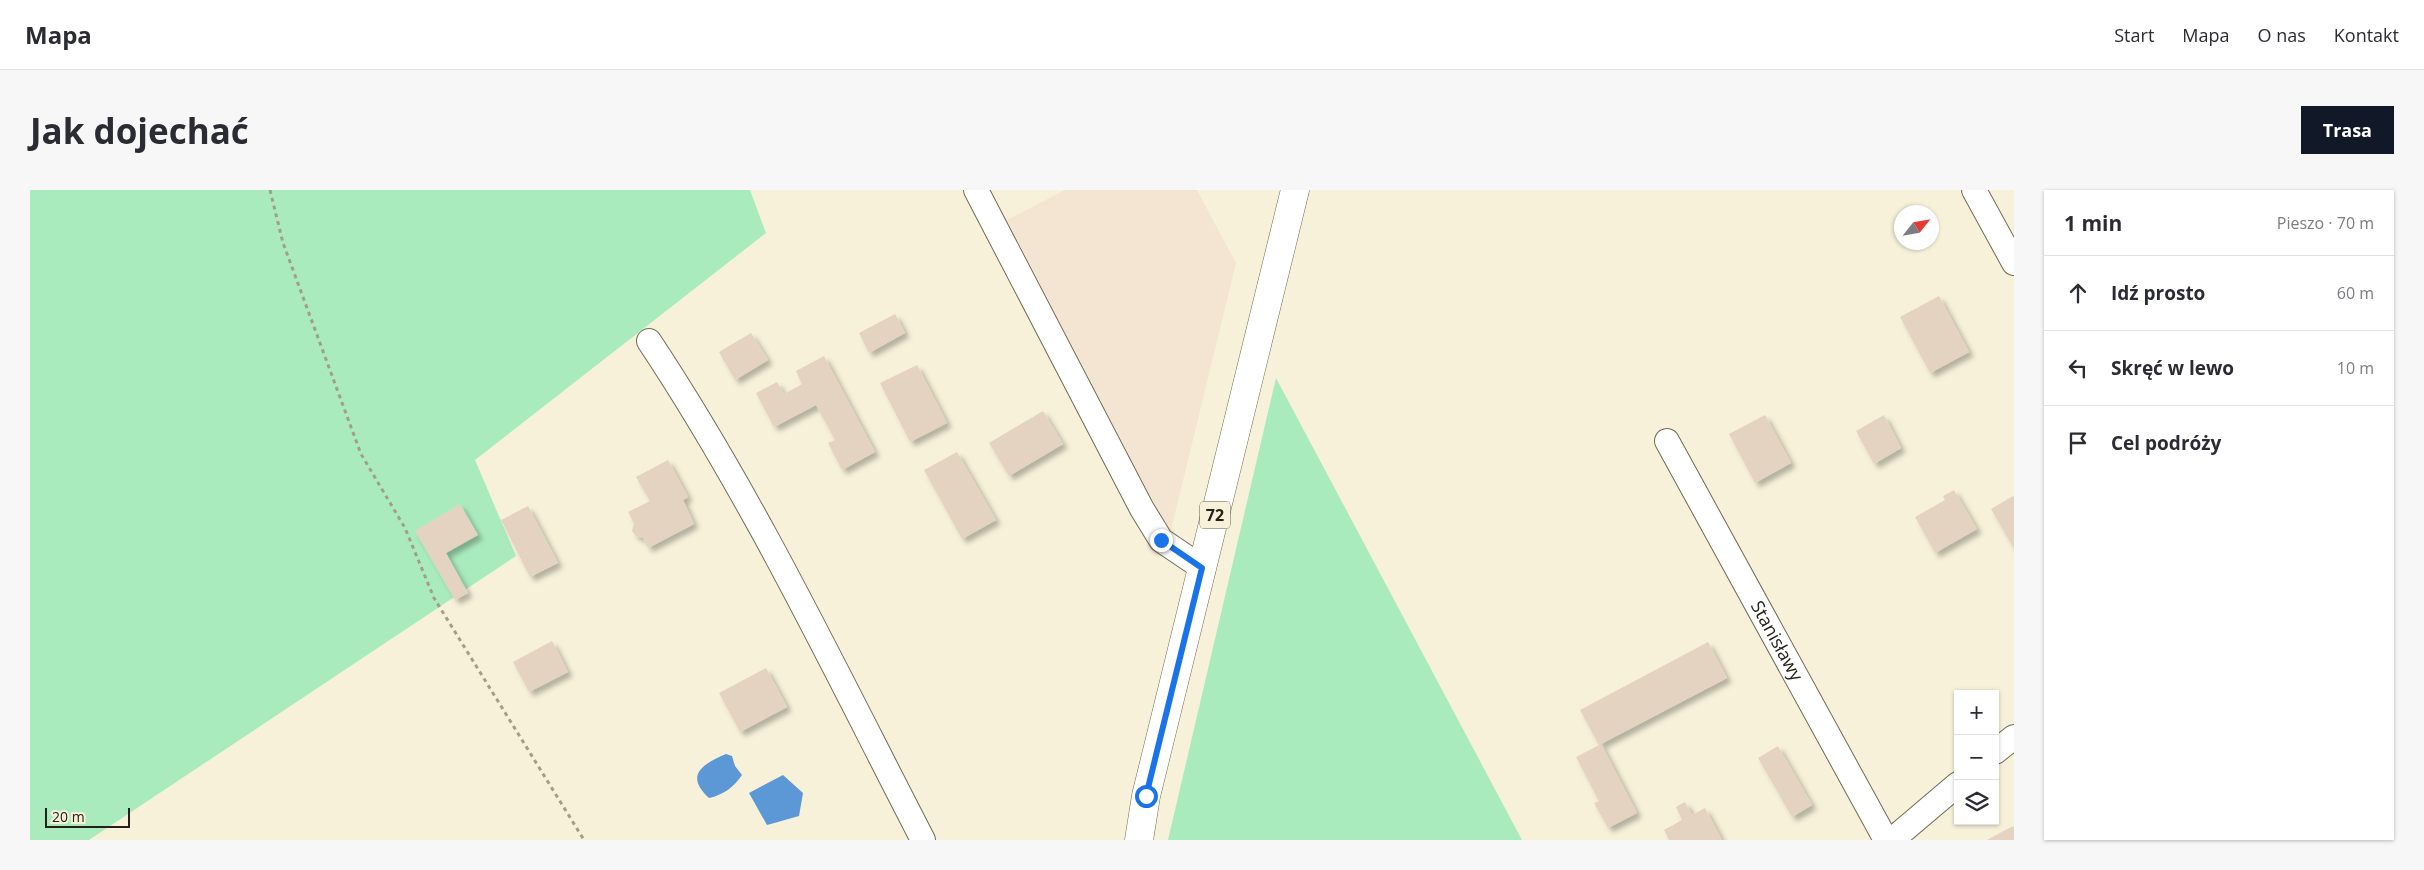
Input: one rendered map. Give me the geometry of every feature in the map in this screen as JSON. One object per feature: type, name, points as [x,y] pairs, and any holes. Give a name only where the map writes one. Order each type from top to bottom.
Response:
[{"type":"main road","name":"72","points":[[1139,840],[1146,796],[1295,190]]},
{"type":"street","points":[[976,190],[1142,509],[1161,540],[1202,568]]},
{"type":"street","points":[[1974,190],[2014,263]]},
{"type":"street","points":[[649,341],[687,399],[755,517],[924,840]]},
{"type":"street","name":"Stanisławy","points":[[1667,441],[1886,840]]},
{"type":"street","points":[[1999,749],[2014,736]]},
{"type":"street","points":[[1892,840],[1954,787]]},
{"type":"path","points":[[270,190],[283,243],[361,454],[405,528],[434,598],[584,840]]},
{"type":"shaded area","points":[[1065,190],[1197,190],[1236,263],[1170,534],[1007,220]]},
{"type":"green space","points":[[30,190],[750,190],[766,233],[475,460],[516,556],[89,840],[30,840]]},
{"type":"green space","points":[[1276,378],[1522,840],[1168,840]]},
{"type":"water","points":[[726,754],[732,756],[735,766],[742,775],[728,790],[709,798],[698,783],[697,777],[704,766]]},
{"type":"water","points":[[783,775],[803,793],[799,816],[767,825],[749,793]]},
{"type":"building","points":[[1939,296],[1969,352],[1930,373],[1900,317]]},
{"type":"building","points":[[895,314],[905,333],[869,353],[859,333]]},
{"type":"building","points":[[751,333],[768,360],[735,380],[719,352]]},
{"type":"building","points":[[824,356],[875,452],[842,470],[828,443],[835,440],[816,405],[774,427],[756,393],[777,382],[784,394],[802,384],[796,371]]},
{"type":"building","points":[[917,365],[947,423],[910,442],[880,383]]},
{"type":"building","points":[[1043,411],[1063,444],[1009,476],[989,443]]},
{"type":"building","points":[[1765,415],[1791,463],[1755,483],[1729,434]]},
{"type":"building","points":[[1884,415],[1901,448],[1874,464],[1856,431]]},
{"type":"building","points":[[957,452],[996,520],[962,539],[924,470]]},
{"type":"building","points":[[668,460],[688,497],[683,500],[694,524],[648,548],[643,538],[636,536],[632,531],[634,523],[628,512],[650,501],[636,477]]},
{"type":"building","points":[[1954,490],[1977,529],[1935,553],[1915,517],[1945,500],[1943,496]]},
{"type":"building","points":[[2014,497],[2014,549],[1991,509]]},
{"type":"building","points":[[460,504],[478,535],[446,553],[468,593],[455,600],[415,531]]},
{"type":"building","points":[[528,506],[558,563],[530,577],[501,520]]},
{"type":"building","points":[[552,641],[568,672],[529,692],[513,662]]},
{"type":"building","points":[[1708,642],[1727,678],[1601,744],[1637,813],[1608,828],[1594,803],[1599,801],[1576,757],[1599,745],[1580,710]]},
{"type":"building","points":[[766,668],[787,707],[740,732],[719,693]]},
{"type":"building","points":[[1778,746],[1812,805],[1792,817],[1758,758]]},
{"type":"building","points":[[1685,802],[1692,815],[1705,808],[1722,840],[1669,840],[1664,830],[1682,820],[1676,807]]},
{"type":"building","points":[[2014,826],[2014,840],[1987,840],[2009,828]]},
{"type":"route","points":[[1146,796],[1202,568],[1161,540]]}]
